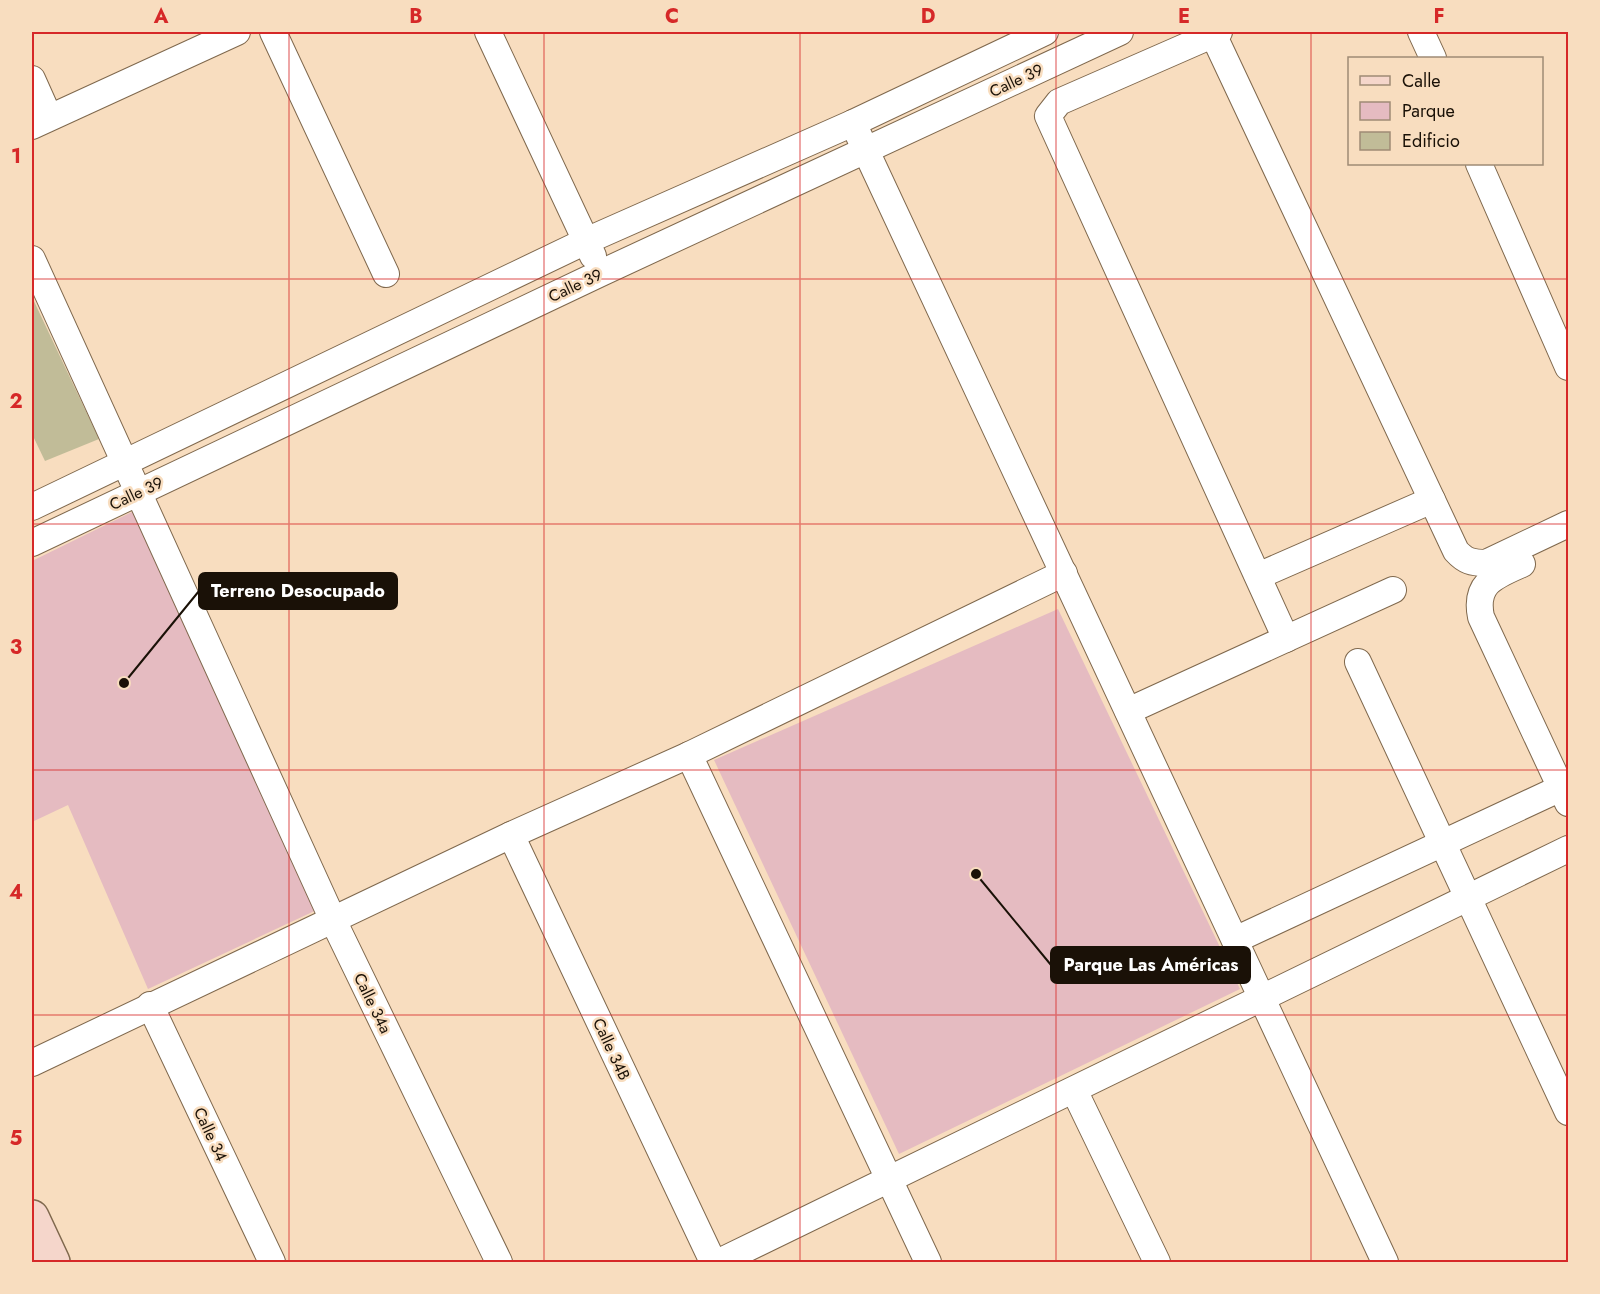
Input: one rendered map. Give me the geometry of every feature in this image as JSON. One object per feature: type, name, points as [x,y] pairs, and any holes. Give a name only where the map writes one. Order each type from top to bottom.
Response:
[{"type":"street","points":[[32,79],[40,122],[237,32]]},
{"type":"street","points":[[273,32],[386,274]]},
{"type":"street","points":[[488,32],[601,273]]},
{"type":"street","points":[[1041,32],[1054,63]]},
{"type":"street","name":"Calle 39","points":[[32,507],[586,241],[853,123],[1041,32]]},
{"type":"street","name":"Calle 39","points":[[32,543],[865,149],[1120,32]]},
{"type":"street","points":[[1421,32],[1432,57]]},
{"type":"street","points":[[1286,639],[1048,116],[1059,102],[1216,33],[1456,550],[1464,560],[1486,563],[1569,524]]},
{"type":"street","points":[[853,123],[1386,1263]]},
{"type":"street","points":[[1479,165],[1569,367]]},
{"type":"street","name":"Calle 34a","points":[[32,259],[333,920],[499,1263]]},
{"type":"street","points":[[1258,576],[1432,500]]},
{"type":"street","points":[[1235,940],[1443,844],[1565,796],[1481,617],[1479,604],[1483,589],[1493,578],[1569,541]]},
{"type":"street","points":[[32,1063],[511,835],[689,755],[1064,573]]},
{"type":"street","points":[[1128,711],[1393,590]]},
{"type":"street","points":[[1358,662],[1569,1112]]},
{"type":"street","points":[[689,755],[928,1263]]},
{"type":"street","name":"Calle 34B","points":[[511,835],[713,1263]]},
{"type":"street","points":[[719,1263],[1569,849]]},
{"type":"street","name":"Calle 34","points":[[150,1005],[272,1263]]},
{"type":"street","points":[[1074,1090],[1157,1263]]},
{"type":"street","points":[[32,1217],[53,1263]]},
{"type":"green space","points":[[136,510],[321,908],[148,989],[68,805],[32,822],[32,561]]},
{"type":"green space","points":[[1058,609],[1240,989],[899,1154],[714,760]]},
{"type":"building","points":[[32,297],[99,439],[45,461],[32,434]]},
{"type":"place","name":"Terreno Desocupado","points":[[124,683]]},
{"type":"place","name":"Parque Las Américas","points":[[976,874]]}]
